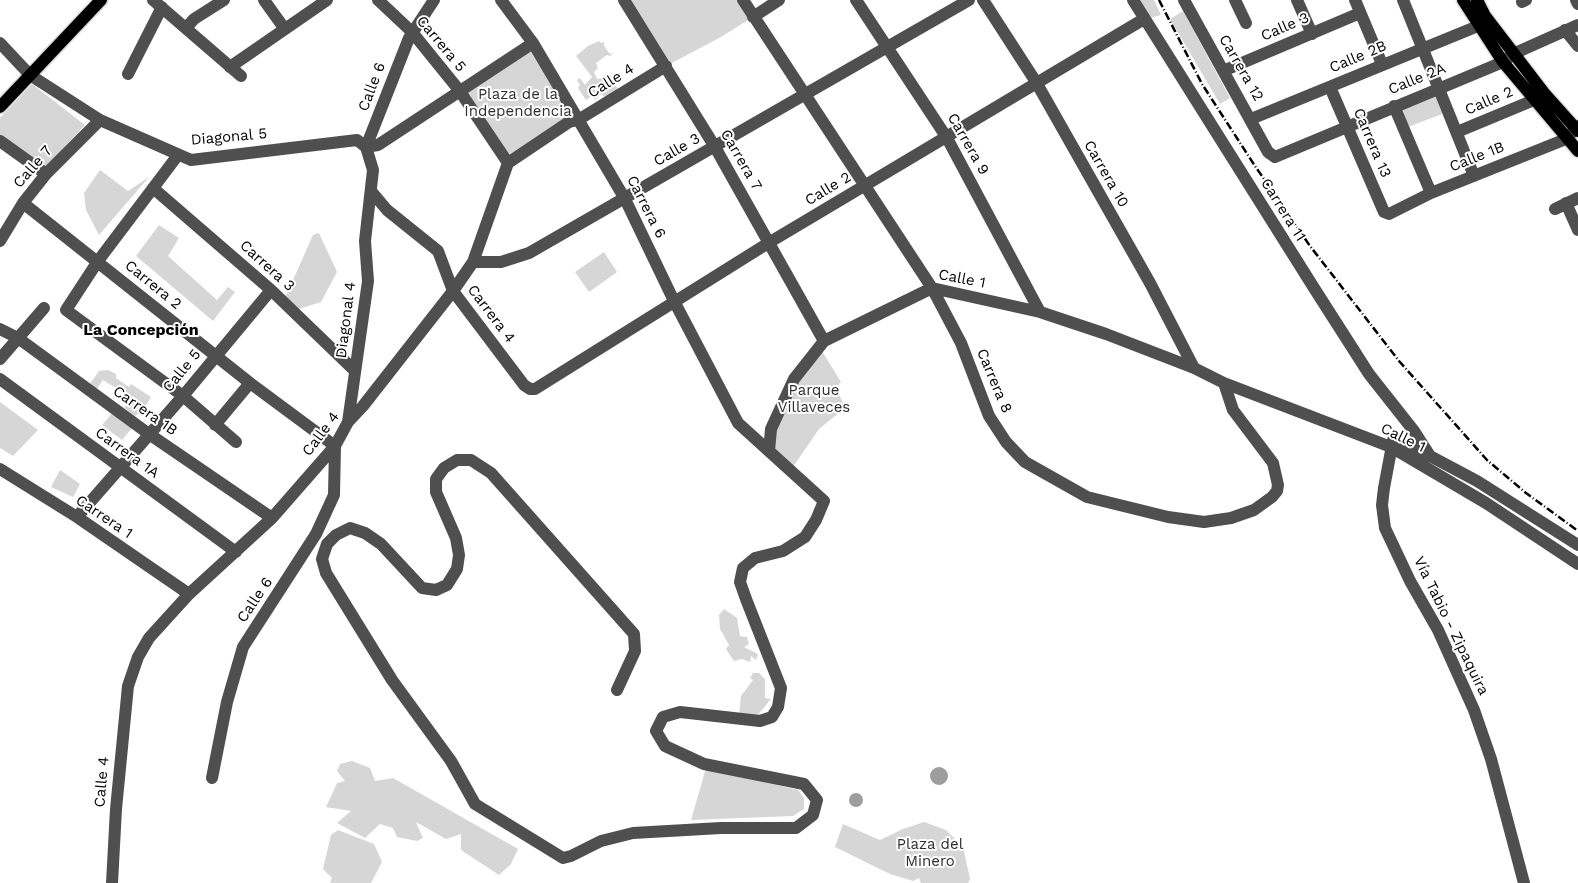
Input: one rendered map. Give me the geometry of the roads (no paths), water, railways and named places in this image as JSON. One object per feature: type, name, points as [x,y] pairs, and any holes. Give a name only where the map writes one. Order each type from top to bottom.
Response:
[{"type":"main road","points":[[0,107],[101,0]]},
{"type":"main road","points":[[1464,0],[1478,26],[1577,128]]},
{"type":"main road","points":[[1476,0],[1534,100],[1578,151]]},
{"type":"street","points":[[186,28],[194,19],[224,0]]},
{"type":"street","points":[[264,0],[284,28]]},
{"type":"street","points":[[230,67],[327,0]]},
{"type":"street","name":"Carrera 5","points":[[378,0],[412,32],[459,90],[508,163]]},
{"type":"street","name":"Calle 6","points":[[366,147],[412,32],[434,0]]},
{"type":"street","name":"Carrera 6","points":[[501,0],[533,43],[626,199],[674,301],[738,423],[824,500],[816,520],[805,537],[782,552],[754,558],[743,568],[740,582],[781,688],[778,707],[772,717],[760,722],[680,712],[663,716],[656,731],[665,746],[704,764],[778,777],[804,784],[816,800],[813,815],[796,828],[720,828],[633,833],[601,841],[563,858],[475,804],[451,761],[392,680],[326,573],[322,558],[327,544],[336,535],[350,528],[365,533],[381,544],[422,588],[436,590],[447,585],[457,569],[459,555],[456,538],[436,492],[436,479],[444,468],[457,460],[471,460],[492,473],[634,634],[635,651],[617,690]]},
{"type":"street","name":"Carrera 7","points":[[624,0],[715,147],[824,341]]},
{"type":"street","name":"Carrera 8","points":[[743,0],[932,288],[961,343],[989,416],[1006,442],[1025,462],[1087,497],[1168,518],[1204,522],[1231,518],[1254,510],[1277,491],[1278,485],[1273,463],[1233,410],[1224,383]]},
{"type":"street","points":[[753,17],[778,0]]},
{"type":"street","name":"Carrera 9","points":[[856,0],[947,138],[1040,312]]},
{"type":"street","name":"Calle 3","points":[[472,262],[501,262],[529,253],[970,0]]},
{"type":"street","name":"Carrera 10","points":[[983,0],[1036,82],[1150,283],[1196,369]]},
{"type":"street","name":"Carrera 11","points":[[1133,0],[1359,358],[1414,431],[1425,460]]},
{"type":"street","points":[[1235,0],[1246,23]]},
{"type":"street","points":[[1297,0],[1312,34]]},
{"type":"street","points":[[1355,0],[1382,64]]},
{"type":"street","points":[[1403,0],[1474,176]]},
{"type":"street","points":[[1576,0],[1578,4]]},
{"type":"street","name":"Carrera 12","points":[[1188,1],[1222,71],[1252,119],[1268,152]]},
{"type":"street","points":[[128,74],[158,4],[241,76]]},
{"type":"street","name":"Calle 3","points":[[1222,71],[1360,12]]},
{"type":"street","name":"Calle 2","points":[[530,390],[536,389],[770,242],[1144,19]]},
{"type":"street","name":"Calle 2A","points":[[1268,152],[1275,157],[1438,89],[1578,24]]},
{"type":"street","name":"Calle 2B","points":[[1252,119],[1478,26]]},
{"type":"street","points":[[1565,30],[1578,46]]},
{"type":"street","points":[[0,43],[30,75],[100,120]]},
{"type":"street","points":[[371,191],[373,170],[366,147],[378,145],[533,43]]},
{"type":"street","name":"Calle 4","points":[[112,883],[116,809],[132,671],[150,638],[165,618],[189,594],[272,518],[335,446],[348,422],[363,406],[453,291],[472,262],[508,163],[569,122],[578,120],[666,66]]},
{"type":"street","name":"Carrera 13","points":[[1330,87],[1384,212]]},
{"type":"street","name":"Calle 2","points":[[1457,132],[1534,100]]},
{"type":"street","points":[[1394,106],[1432,193]]},
{"type":"street","name":"Diagonal 5","points":[[100,120],[191,160],[357,140],[366,147]]},
{"type":"street","name":"Calle 7","points":[[0,241],[23,203],[46,174],[100,120]]},
{"type":"street","name":"Calle 1B","points":[[1384,212],[1389,214],[1432,193],[1566,139],[1577,128]]},
{"type":"street","points":[[0,140],[46,174]]},
{"type":"street","points":[[178,155],[98,261],[66,310],[183,396],[236,442]]},
{"type":"street","name":"Carrera 3","points":[[153,188],[271,290],[356,371]]},
{"type":"street","name":"Carrera 4","points":[[371,191],[387,210],[438,251],[453,291],[524,386],[530,390]]},
{"type":"street","name":"Diagonal 4","points":[[348,422],[368,281],[365,241],[371,191]]},
{"type":"street","name":"Carrera 2","points":[[23,203],[250,383],[335,446]]},
{"type":"street","points":[[1567,203],[1578,230]]},
{"type":"street","name":"Calle 1","points":[[768,451],[772,429],[794,379],[824,341],[932,288],[1040,312],[1106,334],[1196,369],[1224,383],[1399,447]]},
{"type":"street","name":"Calle 5","points":[[77,517],[183,396],[271,290]]},
{"type":"street","points":[[0,359],[44,308]]},
{"type":"street","name":"Carrera 1B","points":[[0,329],[18,338],[149,434],[272,518]]},
{"type":"street","name":"Calle 1","points":[[1196,369],[1226,377],[1477,480],[1578,545]]},
{"type":"street","name":"Carrera 1A","points":[[0,379],[120,469],[236,552]]},
{"type":"street","points":[[215,425],[250,383]]},
{"type":"street","points":[[750,434],[772,429]]},
{"type":"street","points":[[1399,447],[1414,439],[1414,431]]},
{"type":"street","name":"Calle 6","points":[[212,778],[228,702],[243,647],[316,534],[334,495],[335,446]]},
{"type":"street","name":"Vía Tabio - Zipaquira","points":[[1399,447],[1384,488],[1382,505],[1385,528],[1410,581],[1438,630],[1474,710],[1490,759],[1524,883]]},
{"type":"street","name":"Calle 1","points":[[1425,460],[1578,564]]},
{"type":"street","name":"Carrera 1","points":[[0,469],[77,517],[189,594]]},
{"type":"railway","points":[[1159,0],[1202,84],[1255,166],[1310,246],[1399,361],[1487,460],[1526,493],[1578,531]]},
{"type":"district","name":"La Concepción","points":[[141,330]]},
{"type":"park label","name":"Plaza de la Independencia","points":[[518,104]]},
{"type":"park label","name":"Parque Villaveces","points":[[814,400]]},
{"type":"park label","name":"Plaza del Minero","points":[[930,854]]}]
